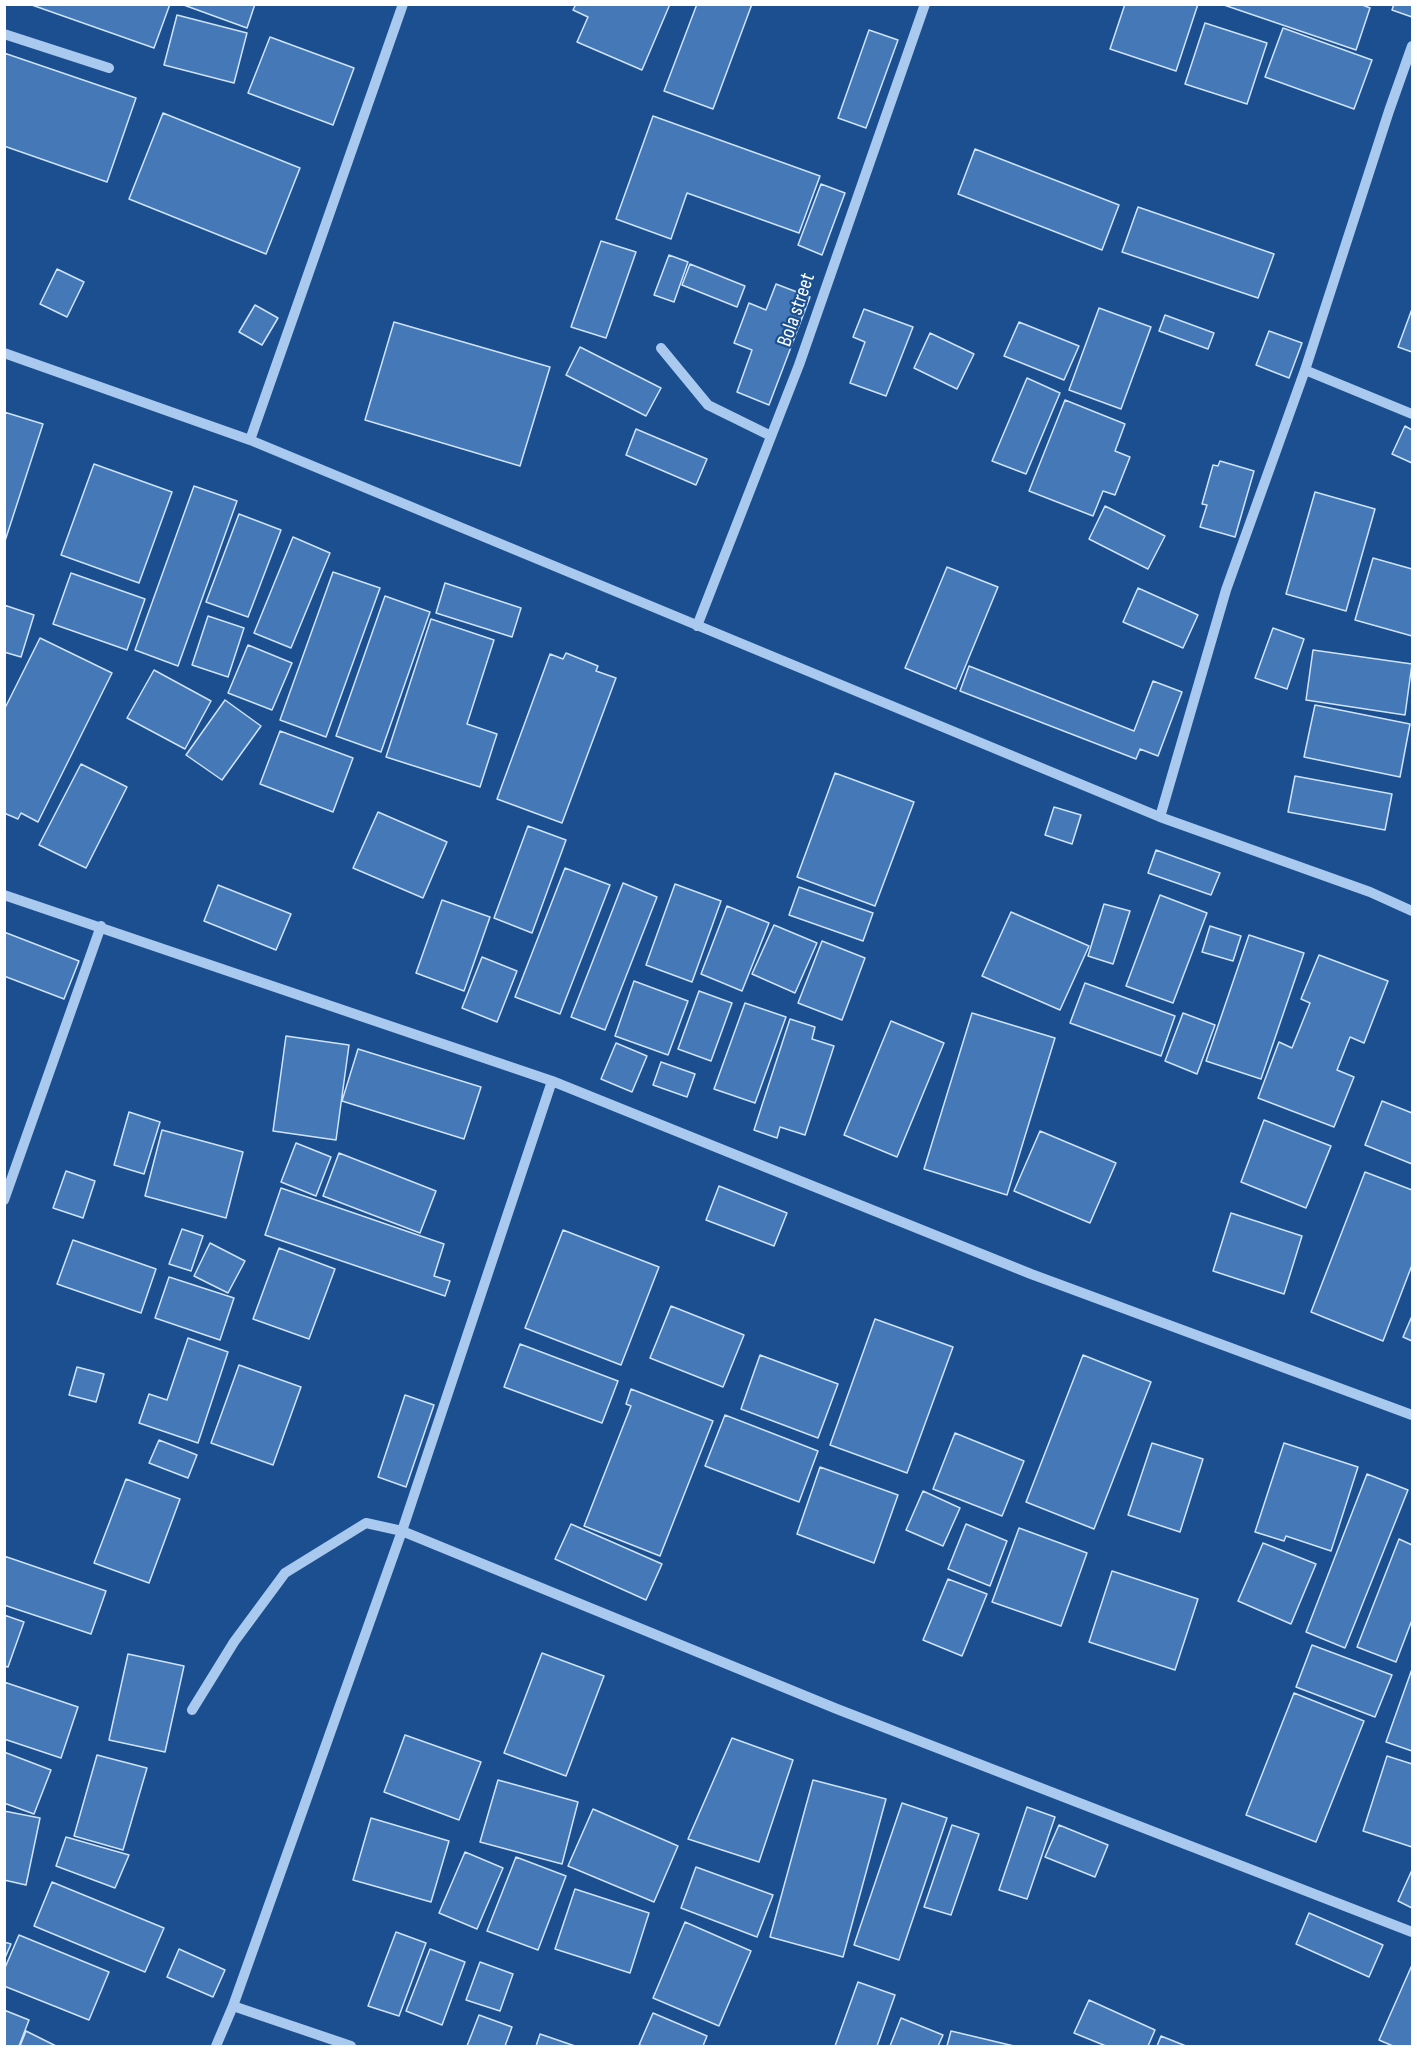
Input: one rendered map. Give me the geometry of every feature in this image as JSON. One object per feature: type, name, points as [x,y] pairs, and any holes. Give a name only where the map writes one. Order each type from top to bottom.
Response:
[{"type":"street","points":[[250,440],[403,4]]},
{"type":"street","name":"Bola street","points":[[697,626],[802,353],[925,4]]},
{"type":"street","points":[[4,34],[109,68]]},
{"type":"street","points":[[1160,817],[1226,590],[1305,370],[1389,111],[1413,46]]},
{"type":"street","points":[[661,348],[708,405],[771,436]]},
{"type":"street","points":[[4,353],[250,440],[1160,817],[1370,892],[1413,911]]},
{"type":"street","points":[[1305,370],[1413,414]]},
{"type":"street","points":[[4,895],[101,926],[552,1081],[1030,1274],[1413,1415]]},
{"type":"street","points":[[4,1200],[101,926]]},
{"type":"street","points":[[216,2046],[233,2006],[402,1531],[552,1081]]},
{"type":"street","points":[[192,1710],[234,1642],[285,1573],[366,1523],[402,1531],[837,1709],[1413,1932]]},
{"type":"street","points":[[233,2006],[351,2046]]},
{"type":"building","points":[[29,4],[170,4],[154,48]]},
{"type":"building","points":[[181,4],[255,4],[247,28]]},
{"type":"building","points":[[576,4],[670,4],[642,70],[577,42],[588,17],[573,10]]},
{"type":"building","points":[[697,4],[752,4],[713,109],[664,91]]},
{"type":"building","points":[[1125,4],[1198,4],[1176,71],[1110,49]]},
{"type":"building","points":[[1221,4],[1360,4],[1370,8],[1356,50]]},
{"type":"building","points":[[1394,4],[1412,4],[1412,17],[1392,10]]},
{"type":"building","points":[[177,15],[247,33],[234,83],[164,65]]},
{"type":"building","points":[[1205,23],[1267,43],[1247,104],[1185,84]]},
{"type":"building","points":[[1283,28],[1372,60],[1354,109],[1265,77]]},
{"type":"building","points":[[869,30],[898,40],[866,128],[838,118]]},
{"type":"building","points":[[270,37],[354,68],[333,125],[248,93]]},
{"type":"building","points":[[4,53],[136,98],[107,182],[4,146]]},
{"type":"building","points":[[163,113],[300,168],[266,254],[129,199]]},
{"type":"building","points":[[653,116],[820,176],[799,233],[687,193],[671,239],[616,219]]},
{"type":"building","points":[[975,149],[1119,205],[1102,250],[958,194]]},
{"type":"building","points":[[821,184],[845,193],[822,255],[798,245]]},
{"type":"building","points":[[1138,207],[1274,254],[1258,298],[1122,252]]},
{"type":"building","points":[[601,241],[636,252],[606,338],[571,327]]},
{"type":"building","points":[[669,255],[688,262],[674,302],[654,295]]},
{"type":"building","points":[[690,264],[745,286],[737,307],[682,285]]},
{"type":"building","points":[[57,269],[84,282],[67,317],[40,304]]},
{"type":"building","points":[[776,284],[810,297],[769,405],[737,392],[752,350],[734,343],[749,303],[766,310]]},
{"type":"building","points":[[255,305],[278,318],[262,345],[239,332]]},
{"type":"building","points":[[1099,308],[1151,327],[1121,409],[1069,390]]},
{"type":"building","points":[[864,309],[913,327],[886,396],[850,383],[865,342],[853,337]]},
{"type":"building","points":[[1412,309],[1412,352],[1398,347]]},
{"type":"building","points":[[1165,315],[1214,333],[1208,349],[1159,331]]},
{"type":"building","points":[[394,322],[550,367],[520,466],[365,420]]},
{"type":"building","points":[[1019,322],[1079,346],[1064,380],[1004,356]]},
{"type":"building","points":[[1269,331],[1302,343],[1289,378],[1256,365]]},
{"type":"building","points":[[930,333],[974,354],[957,389],[914,368]]},
{"type":"building","points":[[580,347],[661,388],[646,416],[566,375]]},
{"type":"building","points":[[1027,378],[1060,393],[1026,474],[992,461]]},
{"type":"building","points":[[1065,400],[1125,424],[1115,451],[1130,457],[1115,495],[1103,491],[1093,516],[1029,491]]},
{"type":"building","points":[[4,412],[43,424],[4,544]]},
{"type":"building","points":[[1405,426],[1412,430],[1412,463],[1392,454]]},
{"type":"building","points":[[636,429],[707,459],[696,485],[626,455]]},
{"type":"building","points":[[1220,461],[1254,471],[1235,537],[1200,527],[1207,505],[1202,504],[1213,465],[1218,466]]},
{"type":"building","points":[[94,464],[172,492],[139,583],[61,555]]},
{"type":"building","points":[[194,486],[237,501],[178,666],[135,650]]},
{"type":"building","points":[[1315,492],[1375,509],[1346,611],[1286,594]]},
{"type":"building","points":[[1105,506],[1165,536],[1148,569],[1089,539]]},
{"type":"building","points":[[239,514],[281,530],[248,617],[206,602]]},
{"type":"building","points":[[293,537],[330,553],[291,648],[254,633]]},
{"type":"building","points":[[1373,558],[1412,569],[1412,636],[1355,620]]},
{"type":"building","points":[[947,567],[998,587],[956,689],[905,668]]},
{"type":"building","points":[[333,572],[380,588],[326,737],[280,720]]},
{"type":"building","points":[[71,573],[145,599],[127,650],[53,624]]},
{"type":"building","points":[[445,583],[521,608],[512,637],[436,613]]},
{"type":"building","points":[[1138,588],[1198,615],[1183,648],[1123,622]]},
{"type":"building","points":[[385,596],[430,612],[381,752],[336,736]]},
{"type":"building","points":[[4,605],[34,615],[21,657],[4,652]]},
{"type":"building","points":[[208,616],[244,628],[228,677],[192,665]]},
{"type":"building","points":[[431,619],[494,640],[467,724],[497,734],[480,787],[386,757]]},
{"type":"building","points":[[1273,628],[1304,639],[1287,689],[1255,678]]},
{"type":"building","points":[[40,638],[112,673],[38,822],[21,813],[18,819],[4,813],[4,710]]},
{"type":"building","points":[[248,645],[292,663],[272,710],[228,693]]},
{"type":"building","points":[[1313,650],[1412,664],[1405,715],[1306,700]]},
{"type":"building","points":[[566,653],[598,666],[596,671],[616,678],[562,823],[497,799],[550,654],[563,659]]},
{"type":"building","points":[[969,666],[1134,731],[1153,681],[1182,692],[1158,756],[1140,749],[1136,759],[960,691]]},
{"type":"building","points":[[154,670],[211,701],[185,749],[127,718]]},
{"type":"building","points":[[225,700],[261,726],[222,780],[186,755]]},
{"type":"building","points":[[1315,705],[1410,724],[1400,777],[1304,757]]},
{"type":"building","points":[[280,731],[353,758],[333,812],[260,784]]},
{"type":"building","points":[[81,764],[127,787],[86,868],[39,845]]},
{"type":"building","points":[[835,773],[914,802],[875,906],[797,877]]},
{"type":"building","points":[[1295,776],[1392,794],[1385,830],[1288,812]]},
{"type":"building","points":[[1054,807],[1081,815],[1072,844],[1045,835]]},
{"type":"building","points":[[378,812],[447,842],[423,898],[353,868]]},
{"type":"building","points":[[528,826],[566,840],[532,933],[494,918]]},
{"type":"building","points":[[1156,850],[1220,873],[1211,895],[1148,873]]},
{"type":"building","points":[[565,868],[610,885],[560,1014],[515,997]]},
{"type":"building","points":[[623,883],[657,897],[605,1030],[571,1017]]},
{"type":"building","points":[[675,884],[721,901],[692,982],[646,965]]},
{"type":"building","points":[[218,885],[291,914],[276,950],[204,921]]},
{"type":"building","points":[[799,887],[873,913],[863,941],[789,915]]},
{"type":"building","points":[[1160,895],[1207,913],[1173,1003],[1126,986]]},
{"type":"building","points":[[442,900],[490,917],[464,991],[416,973]]},
{"type":"building","points":[[1104,904],[1130,911],[1113,964],[1088,956]]},
{"type":"building","points":[[727,906],[769,923],[742,991],[701,974]]},
{"type":"building","points":[[1011,912],[1089,946],[1060,1010],[982,976]]},
{"type":"building","points":[[774,925],[817,943],[795,993],[752,974]]},
{"type":"building","points":[[1210,926],[1241,936],[1233,961],[1202,952]]},
{"type":"building","points":[[4,932],[79,961],[64,999],[4,976]]},
{"type":"building","points":[[1249,935],[1304,953],[1261,1079],[1206,1061]]},
{"type":"building","points":[[822,941],[865,958],[842,1020],[798,1003]]},
{"type":"building","points":[[1319,955],[1388,981],[1364,1043],[1350,1037],[1337,1070],[1354,1077],[1334,1127],[1258,1098],[1279,1042],[1292,1048],[1310,1003],[1301,999]]},
{"type":"building","points":[[482,957],[517,971],[497,1022],[462,1008]]},
{"type":"building","points":[[634,981],[688,1001],[668,1055],[615,1036]]},
{"type":"building","points":[[1085,983],[1175,1016],[1161,1056],[1070,1023]]},
{"type":"building","points":[[699,991],[732,1003],[711,1061],[678,1049]]},
{"type":"building","points":[[745,1003],[786,1017],[755,1103],[714,1089]]},
{"type":"building","points":[[972,1013],[1055,1038],[1007,1195],[924,1169]]},
{"type":"building","points":[[1183,1013],[1215,1025],[1197,1074],[1165,1061]]},
{"type":"building","points":[[790,1019],[815,1027],[812,1039],[834,1046],[805,1135],[780,1127],[777,1138],[754,1130]]},
{"type":"building","points":[[891,1021],[944,1043],[897,1157],[844,1135]]},
{"type":"building","points":[[286,1036],[349,1045],[336,1140],[273,1131]]},
{"type":"building","points":[[616,1043],[647,1056],[632,1092],[601,1079]]},
{"type":"building","points":[[358,1049],[481,1087],[464,1139],[342,1101]]},
{"type":"building","points":[[661,1062],[695,1074],[687,1097],[653,1085]]},
{"type":"building","points":[[1382,1101],[1412,1113],[1412,1164],[1365,1145]]},
{"type":"building","points":[[129,1112],[160,1122],[144,1174],[114,1165]]},
{"type":"building","points":[[1264,1120],[1331,1146],[1306,1208],[1241,1182]]},
{"type":"building","points":[[162,1130],[243,1152],[226,1218],[145,1196]]},
{"type":"building","points":[[1040,1131],[1116,1163],[1090,1223],[1014,1191]]},
{"type":"building","points":[[296,1143],[331,1157],[316,1196],[281,1182]]},
{"type":"building","points":[[339,1153],[436,1191],[420,1233],[323,1196]]},
{"type":"building","points":[[66,1171],[95,1181],[83,1218],[53,1208]]},
{"type":"building","points":[[1365,1172],[1412,1190],[1412,1265],[1383,1341],[1311,1312]]},
{"type":"building","points":[[719,1186],[787,1213],[774,1246],[706,1220]]},
{"type":"building","points":[[281,1188],[444,1244],[434,1276],[450,1281],[445,1296],[265,1235]]},
{"type":"building","points":[[1231,1213],[1302,1236],[1284,1294],[1213,1271]]},
{"type":"building","points":[[182,1229],[203,1236],[191,1271],[169,1264]]},
{"type":"building","points":[[563,1230],[659,1267],[621,1365],[525,1328]]},
{"type":"building","points":[[73,1240],[156,1269],[141,1313],[57,1284]]},
{"type":"building","points":[[210,1243],[245,1261],[228,1293],[194,1276]]},
{"type":"building","points":[[279,1248],[335,1269],[309,1339],[253,1319]]},
{"type":"building","points":[[169,1277],[234,1298],[220,1340],[155,1318]]},
{"type":"building","points":[[671,1306],[744,1335],[723,1387],[650,1358]]},
{"type":"building","points":[[1412,1316],[1412,1341],[1403,1337]]},
{"type":"building","points":[[875,1319],[953,1347],[907,1473],[830,1445]]},
{"type":"building","points":[[188,1338],[228,1352],[198,1443],[139,1423],[149,1394],[167,1400]]},
{"type":"building","points":[[520,1344],[618,1381],[602,1423],[504,1387]]},
{"type":"building","points":[[760,1355],[838,1384],[818,1438],[741,1409]]},
{"type":"building","points":[[1083,1355],[1151,1382],[1094,1529],[1026,1502]]},
{"type":"building","points":[[239,1365],[301,1387],[273,1465],[211,1443]]},
{"type":"building","points":[[77,1367],[104,1374],[96,1402],[69,1395]]},
{"type":"building","points":[[631,1389],[713,1421],[660,1556],[584,1526],[631,1406],[626,1404]]},
{"type":"building","points":[[405,1395],[434,1405],[406,1487],[378,1477]]},
{"type":"building","points":[[725,1415],[818,1451],[799,1502],[705,1466]]},
{"type":"building","points":[[955,1433],[1024,1461],[1002,1516],[933,1489]]},
{"type":"building","points":[[159,1440],[197,1455],[188,1478],[149,1463]]},
{"type":"building","points":[[1152,1443],[1203,1459],[1180,1532],[1128,1515]]},
{"type":"building","points":[[1284,1443],[1358,1467],[1331,1551],[1286,1536],[1284,1541],[1255,1532]]},
{"type":"building","points":[[820,1467],[898,1495],[874,1563],[797,1534]]},
{"type":"building","points":[[1367,1474],[1408,1490],[1345,1648],[1306,1632]]},
{"type":"building","points":[[126,1479],[180,1499],[149,1583],[94,1563]]},
{"type":"building","points":[[923,1491],[960,1508],[943,1546],[906,1530]]},
{"type":"building","points":[[571,1524],[662,1564],[646,1600],[555,1559]]},
{"type":"building","points":[[966,1524],[1007,1541],[990,1586],[948,1569]]},
{"type":"building","points":[[1019,1528],[1087,1553],[1061,1626],[992,1602]]},
{"type":"building","points":[[1399,1539],[1412,1545],[1412,1620],[1396,1662],[1357,1647]]},
{"type":"building","points":[[1263,1543],[1316,1564],[1291,1624],[1238,1601]]},
{"type":"building","points":[[4,1556],[106,1591],[91,1634],[4,1605]]},
{"type":"building","points":[[1112,1571],[1198,1599],[1175,1670],[1089,1642]]},
{"type":"building","points":[[948,1579],[987,1594],[962,1656],[923,1640]]},
{"type":"building","points":[[4,1615],[24,1622],[8,1667],[4,1666]]},
{"type":"building","points":[[1312,1645],[1392,1675],[1375,1717],[1296,1687]]},
{"type":"building","points":[[542,1653],[604,1676],[566,1776],[504,1753]]},
{"type":"building","points":[[128,1654],[184,1666],[165,1752],[109,1740]]},
{"type":"building","points":[[1412,1669],[1412,1751],[1386,1742]]},
{"type":"building","points":[[4,1682],[78,1707],[61,1758],[4,1739]]},
{"type":"building","points":[[1294,1693],[1364,1721],[1316,1842],[1246,1815]]},
{"type":"building","points":[[405,1735],[481,1762],[459,1820],[384,1792]]},
{"type":"building","points":[[732,1738],[793,1760],[759,1862],[688,1839]]},
{"type":"building","points":[[4,1752],[51,1770],[34,1814],[4,1803]]},
{"type":"building","points":[[97,1755],[147,1768],[123,1850],[74,1836]]},
{"type":"building","points":[[1387,1756],[1412,1764],[1412,1847],[1363,1831]]},
{"type":"building","points":[[498,1780],[578,1802],[562,1864],[480,1842]]},
{"type":"building","points":[[813,1780],[886,1799],[843,1957],[770,1937]]},
{"type":"building","points":[[902,1803],[947,1818],[899,1960],[854,1945]]},
{"type":"building","points":[[1027,1807],[1055,1817],[1027,1899],[999,1890]]},
{"type":"building","points":[[593,1809],[678,1846],[654,1902],[568,1866]]},
{"type":"building","points":[[4,1811],[40,1818],[26,1885],[4,1880]]},
{"type":"building","points":[[371,1818],[449,1841],[431,1902],[353,1880]]},
{"type":"building","points":[[952,1825],[979,1834],[951,1915],[924,1907]]},
{"type":"building","points":[[1059,1825],[1108,1845],[1095,1877],[1045,1857]]},
{"type":"building","points":[[66,1837],[129,1855],[115,1888],[56,1866]]},
{"type":"building","points":[[465,1852],[503,1868],[477,1929],[439,1913]]},
{"type":"building","points":[[516,1857],[566,1876],[538,1950],[487,1931]]},
{"type":"building","points":[[696,1867],[773,1895],[757,1937],[681,1908]]},
{"type":"building","points":[[1412,1870],[1412,1908],[1398,1901]]},
{"type":"building","points":[[52,1882],[164,1928],[145,1972],[34,1926]]},
{"type":"building","points":[[575,1889],[649,1913],[630,1973],[555,1949]]},
{"type":"building","points":[[1309,1913],[1383,1945],[1369,1977],[1296,1944]]},
{"type":"building","points":[[685,1922],[751,1951],[719,2026],[653,1998]]},
{"type":"building","points":[[396,1932],[426,1943],[399,2016],[368,2006]]},
{"type":"building","points":[[19,1935],[109,1972],[89,2020],[4,1986],[4,1970]]},
{"type":"building","points":[[4,1942],[11,1944],[4,1960]]},
{"type":"building","points":[[179,1949],[225,1970],[213,1997],[167,1977]]},
{"type":"building","points":[[430,1949],[465,1962],[442,2025],[406,2011]]},
{"type":"building","points":[[480,1962],[513,1974],[500,2011],[466,2000]]},
{"type":"building","points":[[1412,1965],[1412,2046],[1393,2046],[1379,2040]]},
{"type":"building","points":[[858,1982],[895,1995],[877,2046],[835,2046]]},
{"type":"building","points":[[1089,2000],[1155,2030],[1148,2046],[1106,2046],[1074,2033]]},
{"type":"building","points":[[4,2010],[29,2020],[19,2046],[4,2046]]},
{"type":"building","points":[[653,2013],[707,2036],[703,2046],[639,2045]]},
{"type":"building","points":[[479,2015],[512,2027],[505,2046],[467,2046]]},
{"type":"building","points":[[901,2018],[943,2035],[938,2046],[890,2046]]},
{"type":"building","points":[[26,2031],[56,2046],[20,2046]]},
{"type":"building","points":[[951,2031],[1014,2046],[947,2046]]},
{"type":"building","points":[[540,2034],[575,2046],[536,2046]]},
{"type":"building","points":[[1161,2036],[1186,2046],[1157,2046]]}]
